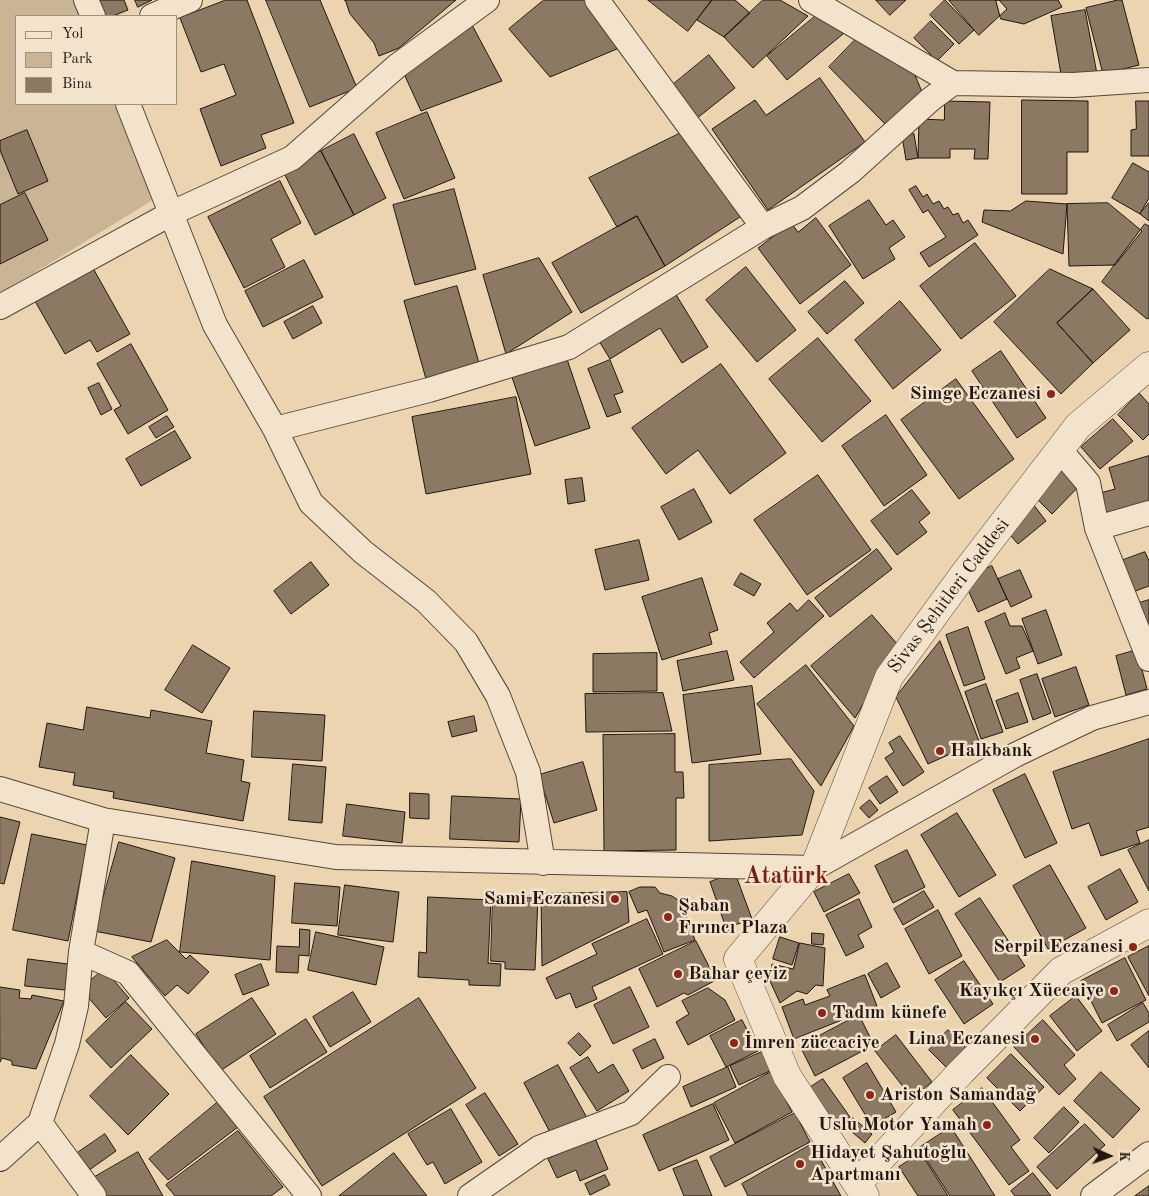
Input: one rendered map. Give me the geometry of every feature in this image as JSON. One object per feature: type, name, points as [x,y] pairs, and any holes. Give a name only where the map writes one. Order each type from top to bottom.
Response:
[{"type":"street","points":[[86,0],[93,15]]},
{"type":"street","points":[[154,15],[190,0]]},
{"type":"street","points":[[0,307],[172,213],[292,158],[397,66],[488,0]]},
{"type":"street","points":[[597,0],[763,227]]},
{"type":"street","points":[[811,0],[953,83],[1073,85],[1149,80]]},
{"type":"street","points":[[275,429],[429,390],[569,347],[763,227],[802,208],[850,172],[930,99],[953,83]]},
{"type":"street","points":[[128,105],[216,325],[275,429],[311,503],[363,552],[426,601],[466,642],[498,696],[528,772],[543,863]]},
{"type":"street","name":"Sivas Şehitleri Caddesi","points":[[861,1190],[787,1076],[738,958],[814,868],[889,677],[964,574],[1078,426],[1149,366]]},
{"type":"street","points":[[1060,450],[1088,483],[1097,528],[1149,659]]},
{"type":"street","points":[[1097,528],[1149,512]]},
{"type":"street","points":[[0,789],[103,820],[336,857],[814,868],[1015,755],[1092,718],[1149,702]]},
{"type":"street","points":[[0,1159],[40,1123],[67,1044],[76,1006],[81,952],[103,820]]},
{"type":"street","points":[[861,1190],[961,1072],[1061,971],[1149,923]]},
{"type":"street","points":[[81,952],[128,973],[309,1196]]},
{"type":"street","points":[[470,1196],[539,1148],[631,1113],[668,1078]]},
{"type":"street","points":[[40,1123],[94,1196]]},
{"type":"street","points":[[1093,1196],[1149,1154]]},
{"type":"green space","points":[[0,0],[77,0],[84,15],[15,15],[15,105],[122,105],[161,195],[0,294]]},
{"type":"building","points":[[93,0],[124,0],[128,10],[116,15],[100,15]]},
{"type":"building","points":[[135,0],[152,0],[138,7]]},
{"type":"building","points":[[226,0],[247,0],[294,123],[261,135],[266,148],[221,166],[200,109],[236,95],[224,64],[201,72],[180,18]]},
{"type":"building","points":[[266,0],[320,0],[357,88],[310,107]]},
{"type":"building","points":[[345,0],[456,0],[399,48],[379,56],[374,43],[350,14]]},
{"type":"building","points":[[544,0],[585,0],[624,46],[550,77],[509,29]]},
{"type":"building","points":[[648,0],[712,0],[688,31]]},
{"type":"building","points":[[712,0],[735,0],[750,13],[724,37],[697,20]]},
{"type":"building","points":[[763,0],[780,0],[808,16],[753,68],[724,37]]},
{"type":"building","points":[[876,0],[906,0],[890,15]]},
{"type":"building","points":[[945,0],[974,30],[959,44],[930,15]]},
{"type":"building","points":[[949,0],[999,0],[1007,9],[979,35]]},
{"type":"building","points":[[996,0],[1058,0],[1062,7],[1024,24],[1001,19]]},
{"type":"building","points":[[1122,0],[1139,65],[1103,74],[1086,8]]},
{"type":"building","points":[[823,10],[843,34],[787,80],[767,56]]},
{"type":"building","points":[[1085,10],[1097,74],[1062,80],[1051,16]]},
{"type":"building","points":[[931,21],[954,44],[937,61],[914,38]]},
{"type":"building","points":[[472,25],[502,81],[421,111],[405,76]]},
{"type":"building","points":[[859,36],[901,63],[915,75],[922,92],[887,126],[829,67]]},
{"type":"building","points":[[709,55],[735,88],[696,119],[670,87]]},
{"type":"building","points":[[820,78],[865,142],[768,210],[712,129],[755,100],[766,115]]},
{"type":"building","points":[[1022,100],[1088,101],[1088,152],[1067,152],[1067,194],[1022,194]]},
{"type":"building","points":[[945,101],[990,102],[988,159],[974,159],[975,149],[950,149],[950,158],[918,158],[919,119],[944,120]]},
{"type":"building","points":[[1136,101],[1149,101],[1149,156],[1131,156],[1131,130],[1136,129]]},
{"type":"building","points":[[427,112],[455,178],[404,199],[376,133]]},
{"type":"building","points":[[27,130],[48,181],[18,194],[0,150],[0,141]]},
{"type":"building","points":[[685,131],[743,215],[665,266],[637,216],[617,227],[589,178]]},
{"type":"building","points":[[354,134],[386,198],[354,215],[321,151]]},
{"type":"building","points":[[914,134],[918,158],[906,160],[902,136]]},
{"type":"building","points":[[321,151],[354,215],[315,235],[283,171]]},
{"type":"building","points":[[1133,163],[1149,172],[1149,198],[1140,214],[1112,198]]},
{"type":"building","points":[[280,181],[301,223],[271,239],[285,267],[244,288],[208,217]]},
{"type":"building","points":[[916,186],[923,197],[927,194],[933,204],[939,201],[944,209],[948,207],[953,215],[958,213],[963,223],[968,220],[978,235],[929,267],[920,253],[946,237],[928,210],[923,213],[909,190]]},
{"type":"building","points":[[454,189],[476,269],[415,285],[393,205]]},
{"type":"building","points":[[25,193],[48,240],[0,264],[0,205]]},
{"type":"building","points":[[869,200],[886,225],[893,220],[905,237],[889,248],[895,259],[863,279],[829,226]]},
{"type":"building","points":[[1026,201],[1067,204],[1063,254],[982,222],[984,210],[1010,211]]},
{"type":"building","points":[[1108,203],[1142,231],[1115,265],[1069,266],[1067,204]]},
{"type":"building","points":[[1149,203],[1149,221],[1140,214]]},
{"type":"building","points":[[637,216],[665,266],[581,313],[552,263]]},
{"type":"building","points":[[816,218],[851,265],[800,304],[758,248],[791,223],[798,232]]},
{"type":"building","points":[[1145,224],[1149,226],[1149,318],[1147,319],[1102,282]]},
{"type":"building","points":[[975,243],[1016,296],[961,339],[920,286]]},
{"type":"building","points":[[539,258],[572,312],[506,354],[483,275]]},
{"type":"building","points":[[304,260],[323,297],[263,327],[245,291]]},
{"type":"building","points":[[89,261],[130,334],[97,352],[90,340],[65,354],[31,294]]},
{"type":"building","points":[[746,267],[796,330],[757,362],[706,300]]},
{"type":"building","points":[[1050,269],[1093,289],[1057,323],[1093,363],[1061,394],[994,322]]},
{"type":"building","points":[[845,281],[864,303],[827,334],[808,312]]},
{"type":"building","points":[[457,286],[479,363],[426,379],[404,301]]},
{"type":"building","points":[[672,288],[708,347],[682,363],[660,328],[610,359],[596,336]]},
{"type":"building","points":[[1093,289],[1130,330],[1093,363],[1057,323]]},
{"type":"building","points":[[900,301],[941,350],[893,389],[855,340]]},
{"type":"building","points":[[313,306],[322,323],[293,339],[284,322]]},
{"type":"building","points":[[818,338],[871,401],[822,442],[769,379]]},
{"type":"building","points":[[131,344],[168,410],[128,434],[114,410],[121,406],[97,364]]},
{"type":"building","points":[[1001,351],[1046,418],[1017,438],[972,371]]},
{"type":"building","points":[[567,359],[590,428],[535,446],[512,377]]},
{"type":"building","points":[[610,360],[623,392],[614,395],[621,412],[607,417],[588,369]]},
{"type":"building","points":[[721,364],[786,453],[730,494],[698,450],[666,474],[632,428]]},
{"type":"building","points":[[956,379],[1014,459],[959,499],[901,420]]},
{"type":"building","points":[[99,383],[112,409],[101,415],[88,388]]},
{"type":"building","points":[[1139,393],[1149,404],[1149,434],[1143,440],[1118,415]]},
{"type":"building","points":[[516,397],[531,474],[426,494],[412,417]]},
{"type":"building","points":[[886,415],[927,475],[884,506],[842,446]]},
{"type":"building","points":[[167,416],[174,427],[156,438],[149,427]]},
{"type":"building","points":[[1113,419],[1133,441],[1100,469],[1081,447]]},
{"type":"building","points":[[175,431],[191,458],[141,486],[126,459]]},
{"type":"building","points":[[1149,456],[1149,511],[1099,526],[1093,495],[1115,489],[1109,468]]},
{"type":"building","points":[[1064,460],[1084,481],[1052,514],[1031,493]]},
{"type":"building","points":[[818,475],[871,550],[807,595],[754,520]]},
{"type":"building","points":[[582,478],[585,501],[568,504],[565,480]]},
{"type":"building","points":[[694,489],[712,522],[679,540],[661,507]]},
{"type":"building","points":[[912,490],[930,513],[919,522],[927,532],[897,555],[871,521]]},
{"type":"building","points":[[1033,504],[1046,521],[1018,544],[1004,528]]},
{"type":"building","points":[[639,540],[649,580],[605,590],[595,550]]},
{"type":"building","points":[[877,549],[892,569],[830,617],[815,598]]},
{"type":"building","points":[[1145,552],[1149,561],[1149,586],[1130,593],[1118,562]]},
{"type":"building","points":[[311,562],[329,585],[291,614],[274,591]]},
{"type":"building","points":[[992,566],[1007,599],[978,612],[963,579]]},
{"type":"building","points":[[1020,570],[1032,597],[1011,607],[998,579]]},
{"type":"building","points":[[741,573],[761,584],[754,596],[734,585]]},
{"type":"building","points":[[702,578],[718,630],[709,633],[712,644],[662,660],[642,597]]},
{"type":"building","points":[[809,600],[824,616],[754,678],[740,662],[774,632],[767,623],[790,603],[797,611]]},
{"type":"building","points":[[1149,600],[1149,637],[1136,604]]},
{"type":"building","points":[[1046,610],[1062,655],[1038,664],[1022,619]]},
{"type":"building","points":[[1005,613],[1010,626],[1022,626],[1033,651],[1016,658],[1020,668],[1006,674],[985,622]]},
{"type":"building","points":[[872,615],[898,645],[855,718],[811,666]]},
{"type":"building","points":[[968,627],[985,679],[964,686],[946,635]]},
{"type":"building","points":[[940,641],[979,741],[928,764],[896,697]]},
{"type":"building","points":[[193,645],[230,668],[202,713],[165,690]]},
{"type":"building","points":[[1137,650],[1147,689],[1126,695],[1116,656]]},
{"type":"building","points":[[727,651],[734,680],[683,691],[677,661]]},
{"type":"building","points":[[657,653],[657,691],[593,692],[593,654]]},
{"type":"building","points":[[806,665],[854,726],[821,786],[757,704]]},
{"type":"building","points":[[1076,667],[1089,705],[1055,717],[1042,679]]},
{"type":"building","points":[[1037,674],[1051,713],[1033,720],[1020,680]]},
{"type":"building","points":[[986,684],[1003,732],[981,739],[965,692]]},
{"type":"building","points":[[752,686],[761,754],[692,763],[683,695]]},
{"type":"building","points":[[663,693],[672,731],[586,732],[585,694]]},
{"type":"building","points":[[1018,693],[1028,722],[1006,729],[996,701]]},
{"type":"building","points":[[87,707],[150,718],[151,710],[212,721],[206,753],[244,760],[241,781],[250,783],[243,821],[113,798],[114,792],[73,785],[75,773],[39,767],[47,723],[83,730]]},
{"type":"building","points":[[254,711],[325,715],[322,761],[252,757]]},
{"type":"building","points":[[474,716],[477,731],[452,737],[448,722]]},
{"type":"building","points":[[675,734],[675,772],[683,772],[684,798],[676,798],[676,850],[604,851],[603,735]]},
{"type":"building","points":[[900,736],[924,772],[903,786],[885,758],[894,752],[889,743]]},
{"type":"building","points":[[1149,739],[1149,827],[1136,831],[1140,843],[1101,856],[1089,823],[1072,829],[1053,772]]},
{"type":"building","points":[[791,759],[814,791],[802,835],[709,841],[709,765]]},
{"type":"building","points":[[583,762],[597,810],[554,823],[539,775]]},
{"type":"building","points":[[293,764],[326,767],[322,823],[289,820]]},
{"type":"building","points":[[1025,774],[1057,843],[1025,858],[993,790]]},
{"type":"building","points":[[887,776],[898,792],[880,804],[869,788]]},
{"type":"building","points":[[410,793],[429,794],[429,819],[410,818]]},
{"type":"building","points":[[452,796],[521,799],[519,842],[450,839]]},
{"type":"building","points":[[870,800],[878,810],[869,818],[860,808]]},
{"type":"building","points":[[347,804],[405,812],[402,843],[343,836]]},
{"type":"building","points":[[957,813],[996,875],[959,897],[921,835]]},
{"type":"building","points":[[0,817],[20,822],[4,884],[0,883]]},
{"type":"building","points":[[32,834],[87,845],[68,941],[13,930]]},
{"type":"building","points":[[1149,840],[1149,891],[1128,850]]},
{"type":"building","points":[[119,842],[175,858],[151,942],[94,931]]},
{"type":"building","points":[[907,850],[925,887],[893,903],[875,866]]},
{"type":"building","points":[[192,861],[275,876],[270,960],[180,952]]},
{"type":"building","points":[[1050,865],[1086,928],[1048,949],[1013,886]]},
{"type":"building","points":[[1120,869],[1138,902],[1106,920],[1088,887]]},
{"type":"building","points":[[735,873],[752,919],[726,928],[710,882]]},
{"type":"building","points":[[849,874],[860,893],[824,912],[814,892]]},
{"type":"building","points":[[295,883],[340,887],[337,926],[292,923]]},
{"type":"building","points":[[345,885],[399,892],[393,942],[338,935]]},
{"type":"building","name":"Şaban Fırıncı Plaza","points":[[640,887],[655,887],[660,893],[672,896],[681,902],[695,940],[664,952],[647,910],[638,913],[629,892]]},
{"type":"building","points":[[924,891],[934,907],[903,925],[894,909]]},
{"type":"building","points":[[627,892],[629,922],[542,966],[541,894]]},
{"type":"building","points":[[428,897],[491,900],[488,963],[501,964],[500,986],[469,985],[469,980],[418,977],[419,952],[426,953]]},
{"type":"building","points":[[493,897],[538,898],[535,970],[505,969],[505,962],[491,961]]},
{"type":"building","points":[[980,898],[1025,966],[1000,982],[955,914]]},
{"type":"building","points":[[859,899],[872,927],[858,935],[864,947],[846,956],[826,915]]},
{"type":"building","points":[[938,910],[962,956],[929,974],[905,929]]},
{"type":"building","points":[[647,919],[663,954],[592,987],[597,999],[576,1008],[570,993],[556,999],[546,978],[597,954],[592,944]]},
{"type":"building","points":[[300,929],[310,930],[309,956],[299,955],[298,973],[276,972],[277,946],[299,947]]},
{"type":"building","points":[[316,932],[384,947],[376,985],[308,970]]},
{"type":"building","points":[[812,933],[824,934],[823,945],[812,944]]},
{"type":"building","points":[[780,937],[799,943],[792,965],[773,959]]},
{"type":"building","points":[[167,940],[186,959],[190,955],[209,972],[188,994],[177,985],[165,996],[132,957]]},
{"type":"building","name":"Bahar çeyiz","points":[[696,941],[716,980],[688,995],[684,993],[657,1007],[639,969]]},
{"type":"building","points":[[800,943],[825,948],[823,986],[816,985],[807,994],[797,991],[780,1003],[770,981],[772,964],[793,969]]},
{"type":"building","points":[[1149,946],[1149,996],[1128,957]]},
{"type":"building","name":"Kayıkçı Xüccaiye","points":[[1125,958],[1146,1000],[1102,1023],[1081,981]]},
{"type":"building","points":[[28,959],[68,964],[65,990],[25,986]]},
{"type":"building","points":[[964,961],[993,1004],[964,1024],[935,980]]},
{"type":"building","points":[[887,963],[900,987],[881,998],[868,974]]},
{"type":"building","points":[[261,964],[269,985],[243,995],[235,975]]},
{"type":"building","points":[[104,969],[129,998],[106,1018],[81,989]]},
{"type":"building","name":"Tadım künefe","points":[[865,975],[877,1006],[794,1039],[782,1007],[803,999],[805,1005],[830,996],[827,990]]},
{"type":"building","points":[[0,987],[20,990],[19,998],[31,999],[32,995],[64,1001],[36,1069],[12,1065],[12,1061],[2,1058],[0,1062]]},
{"type":"building","points":[[630,987],[649,1027],[613,1044],[594,1005]]},
{"type":"building","points":[[708,988],[725,1000],[735,1020],[688,1045],[676,1022],[689,1014],[682,1001]]},
{"type":"building","points":[[353,992],[371,1022],[330,1047],[313,1017]]},
{"type":"building","points":[[1076,996],[1102,1031],[1077,1051],[1050,1016]]},
{"type":"building","points":[[252,998],[276,1034],[220,1071],[196,1034]]},
{"type":"building","points":[[419,998],[476,1088],[322,1186],[264,1097]]},
{"type":"building","points":[[126,1002],[152,1029],[111,1068],[86,1041]]},
{"type":"building","points":[[1143,1003],[1149,1013],[1149,1022],[1117,1041],[1108,1025]]},
{"type":"building","points":[[859,1015],[874,1045],[815,1076],[800,1046]]},
{"type":"building","points":[[306,1019],[327,1052],[270,1088],[250,1056]]},
{"type":"building","name":"İmren züccaciye","points":[[742,1020],[758,1051],[726,1067],[710,1036]]},
{"type":"building","points":[[1043,1020],[1075,1055],[1064,1065],[1076,1079],[1059,1095],[1014,1047]]},
{"type":"building","points":[[948,1030],[968,1050],[948,1069],[929,1050]]},
{"type":"building","points":[[1149,1031],[1149,1068],[1131,1045]]},
{"type":"building","points":[[579,1033],[591,1046],[580,1056],[568,1043]]},
{"type":"building","points":[[896,1035],[932,1082],[912,1098],[875,1051]]},
{"type":"building","points":[[655,1039],[664,1058],[642,1069],[633,1050]]},
{"type":"building","points":[[762,1052],[770,1071],[739,1085],[730,1066]]},
{"type":"building","points":[[1011,1054],[1044,1087],[1020,1111],[987,1078]]},
{"type":"building","points":[[131,1055],[169,1094],[128,1135],[90,1096]]},
{"type":"building","points":[[588,1057],[598,1073],[613,1064],[629,1091],[597,1111],[570,1068]]},
{"type":"building","name":"Ariston Samandağ","points":[[867,1063],[896,1112],[872,1126],[843,1078]]},
{"type":"building","points":[[558,1065],[587,1118],[552,1136],[524,1083]]},
{"type":"building","points":[[728,1067],[736,1087],[691,1107],[683,1087]]},
{"type":"building","points":[[771,1072],[792,1112],[735,1143],[714,1103]]},
{"type":"building","points":[[1101,1072],[1140,1109],[1113,1138],[1074,1101]]},
{"type":"building","points":[[823,1079],[850,1117],[833,1129],[806,1090]]},
{"type":"building","name":"Uslu Motor Yamah","points":[[982,1088],[1020,1140],[1011,1147],[1029,1171],[1009,1185],[953,1110]]},
{"type":"building","points":[[485,1093],[518,1144],[499,1156],[466,1105]]},
{"type":"building","points":[[218,1102],[238,1127],[168,1180],[149,1159]]},
{"type":"building","points":[[713,1104],[729,1140],[659,1171],[643,1135]]},
{"type":"building","points":[[1064,1107],[1079,1122],[1049,1153],[1034,1138]]},
{"type":"building","points":[[451,1109],[482,1162],[445,1184],[433,1162],[427,1165],[408,1134]]},
{"type":"building","points":[[795,1113],[810,1142],[725,1187],[710,1157]]},
{"type":"building","points":[[853,1118],[872,1134],[865,1143],[845,1126]]},
{"type":"building","points":[[1085,1124],[1105,1145],[1057,1189],[1037,1167]]},
{"type":"building","points":[[951,1127],[995,1196],[950,1196],[919,1148]]},
{"type":"building","points":[[238,1131],[283,1187],[271,1196],[175,1196],[166,1185]]},
{"type":"building","points":[[105,1134],[116,1151],[85,1173],[73,1156]]},
{"type":"building","points":[[595,1138],[608,1169],[580,1181],[576,1170],[557,1178],[548,1159]]},
{"type":"building","name":"Hidayet Şahutoğlu Apartmanı","points":[[812,1144],[841,1196],[748,1196],[742,1184]]},
{"type":"building","points":[[138,1152],[163,1196],[104,1196],[93,1178]]},
{"type":"building","points":[[394,1153],[427,1196],[339,1196]]},
{"type":"building","points":[[921,1153],[948,1196],[918,1196],[899,1167]]},
{"type":"building","points":[[697,1160],[712,1196],[684,1196],[673,1169]]},
{"type":"building","points":[[1033,1173],[1051,1196],[1015,1196],[1011,1191]]},
{"type":"building","points":[[605,1175],[610,1185],[590,1195],[585,1184]]},
{"type":"building","points":[[1149,1186],[1149,1196],[1135,1196]]},
{"type":"place","name":"Simge Eczanesi","points":[[1051,394]]},
{"type":"place","name":"Halkbank","points":[[940,751]]},
{"type":"place","name":"Sami Eczanesi","points":[[615,899]]},
{"type":"place","name":"Şaban Fırıncı Plaza","points":[[668,917]]},
{"type":"place","name":"Serpil Eczanesi","points":[[1133,947]]},
{"type":"place","name":"Bahar çeyiz","points":[[678,974]]},
{"type":"place","name":"Kayıkçı Xüccaiye","points":[[1114,991]]},
{"type":"place","name":"Tadım künefe","points":[[822,1013]]},
{"type":"place","name":"Lina Eczanesi","points":[[1035,1039]]},
{"type":"place","name":"İmren züccaciye","points":[[734,1043]]},
{"type":"place","name":"Ariston Samandağ","points":[[870,1095]]},
{"type":"place","name":"Uslu Motor Yamah","points":[[987,1125]]},
{"type":"place","name":"Hidayet Şahutoğlu Apartmanı","points":[[800,1164]]},
{"type":"district","name":"Atatürk","points":[[786,877]]}]
